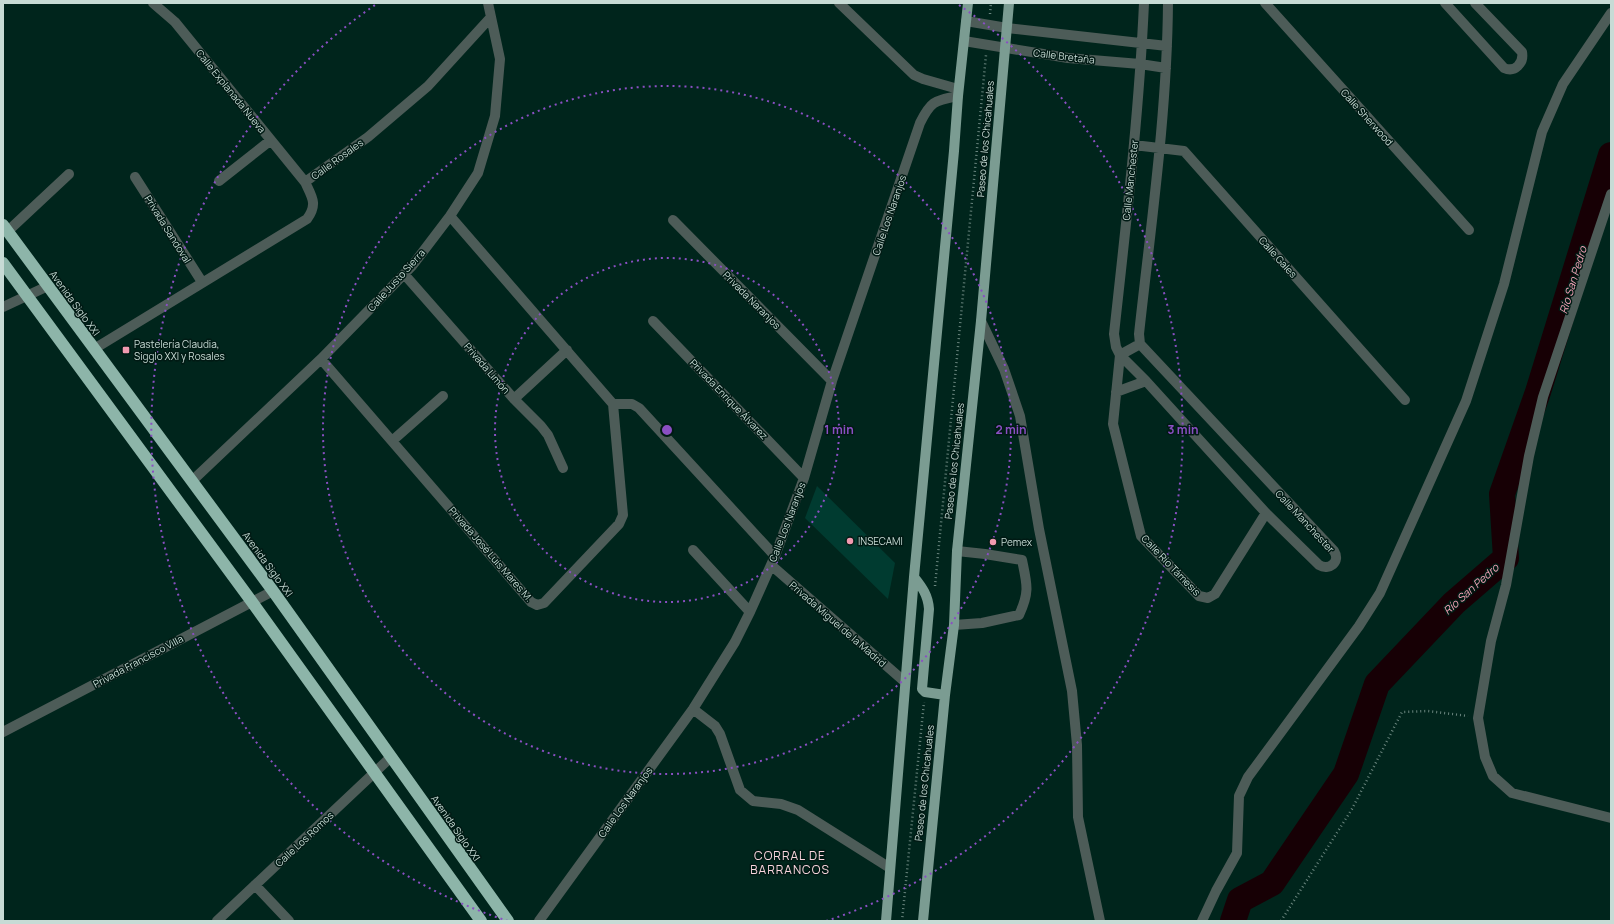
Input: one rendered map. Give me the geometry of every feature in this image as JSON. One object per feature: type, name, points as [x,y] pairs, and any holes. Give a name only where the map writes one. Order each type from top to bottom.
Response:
[{"type":"highway","name":"Avenida Siglo XXI","points":[[5,228],[274,591],[508,921]]},
{"type":"highway","points":[[3,263],[252,602],[481,921]]},
{"type":"highway","points":[[464,897],[476,921]]},
{"type":"main road","points":[[886,921],[914,577],[954,152],[958,92],[968,3]]},
{"type":"main road","name":"Paseo de los Chicahuales","points":[[923,921],[945,695],[954,625],[957,551],[981,321],[1009,3]]},
{"type":"main road","points":[[914,577],[924,590],[928,600],[929,609],[922,689],[925,692],[945,695]]},
{"type":"street","name":"Calle Explanada Nueva","points":[[153,3],[175,22],[305,182]]},
{"type":"street","name":"Calle Justo Sierra","points":[[193,480],[322,359],[404,274],[450,216],[478,173],[495,116],[500,59],[488,3]]},
{"type":"street","points":[[839,3],[914,75],[958,92]]},
{"type":"street","name":"Calle Manchester","points":[[1140,344],[1334,551],[1337,555],[1334,564],[1328,567],[1319,565],[1266,513],[1146,381],[1120,355],[1116,347],[1114,334],[1134,145],[1144,3]]},
{"type":"street","points":[[1120,355],[1140,344],[1139,334],[1160,148],[1166,68],[1168,3]]},
{"type":"street","name":"Calle Sherwood","points":[[1265,3],[1470,230]]},
{"type":"street","points":[[1445,3],[1504,68],[1509,70],[1514,69],[1520,65],[1523,59],[1522,52],[1475,3]]},
{"type":"street","points":[[1202,921],[1216,891],[1237,853],[1239,796],[1248,778],[1359,626],[1380,593],[1466,401],[1504,284],[1542,132],[1562,84],[1611,13]]},
{"type":"street","name":"Calle Rosales","points":[[94,349],[307,218],[313,211],[314,204],[305,182],[368,137],[428,86],[491,17]]},
{"type":"street","name":"Calle Bretaña","points":[[966,20],[1007,28],[1167,46]]},
{"type":"street","name":"Calle Bretaña","points":[[964,41],[1068,58],[1140,64],[1166,68]]},
{"type":"street","name":"Calle Los Naranjos","points":[[539,921],[693,709],[735,642],[773,560],[804,478],[832,381],[920,123],[926,112],[936,100],[958,92]]},
{"type":"street","points":[[219,181],[270,140]]},
{"type":"street","name":"Calle Gales","points":[[1134,145],[1184,151],[1405,400]]},
{"type":"street","points":[[5,228],[69,174]]},
{"type":"street","name":"Privada Sandoval","points":[[135,177],[202,282]]},
{"type":"street","points":[[1611,194],[1543,398],[1529,456],[1506,585],[1491,641],[1478,718],[1485,757],[1493,776],[1512,793],[1611,818]]},
{"type":"street","points":[[450,216],[612,404],[632,404],[639,408],[773,560]]},
{"type":"street","name":"Privada Naranjos","points":[[673,220],[832,381]]},
{"type":"street","name":"Privada Limón","points":[[404,274],[514,399],[544,430],[563,468]]},
{"type":"street","points":[[3,307],[48,286]]},
{"type":"street","name":"Privada Enrique Álvarez","points":[[653,321],[804,478]]},
{"type":"street","points":[[981,321],[1004,369],[1020,416],[1039,529],[1072,691],[1077,745],[1078,817],[1100,921]]},
{"type":"street","points":[[514,399],[567,350]]},
{"type":"street","name":"Calle Río Támesis","points":[[1120,355],[1113,424],[1141,536],[1199,596],[1208,598],[1215,594],[1266,513]]},
{"type":"street","name":"Privada José Luis Mares M.","points":[[322,359],[531,602],[537,605],[544,602],[619,524],[623,515],[612,404]]},
{"type":"street","points":[[1116,392],[1146,381]]},
{"type":"street","points":[[392,441],[443,396]]},
{"type":"street","points":[[692,550],[750,612]]},
{"type":"street","points":[[954,625],[982,623],[1019,616],[1024,605],[1028,589],[1022,560],[957,551]]},
{"type":"street","name":"Privada Miguel de la Madrid","points":[[773,560],[905,682]]},
{"type":"street","name":"Privada Francisco Villa","points":[[3,732],[274,591]]},
{"type":"street","points":[[693,709],[715,726],[720,734],[740,790],[753,801],[781,804],[798,810],[890,868]]},
{"type":"street","name":"Calle Los Romos","points":[[217,921],[391,757]]},
{"type":"street","points":[[255,885],[289,921]]},
{"type":"path","points":[[990,25],[991,3]]},
{"type":"path","points":[[935,589],[984,82],[986,45]]},
{"type":"path","points":[[902,921],[925,692]]},
{"type":"path","points":[[1281,921],[1352,809],[1402,712],[1428,711],[1478,718]]},
{"type":"building","name":"INSECAMI","points":[[817,486],[895,563],[888,599],[805,518]]},
{"type":"waterway","name":"Río San Pedro","points":[[1233,921],[1240,900],[1272,883],[1346,774],[1377,684],[1454,603],[1506,558],[1502,494],[1538,392],[1611,155]]},
{"type":"place","name":"Pastelería Claudia, Sigglo XXI y Rosales","points":[[126,350]]},
{"type":"place","name":"INSECAMI","points":[[850,541]]},
{"type":"place","name":"Pemex","points":[[993,542]]},
{"type":"district","name":"CORRAL DE BARRANCOS","points":[[790,863]]}]
